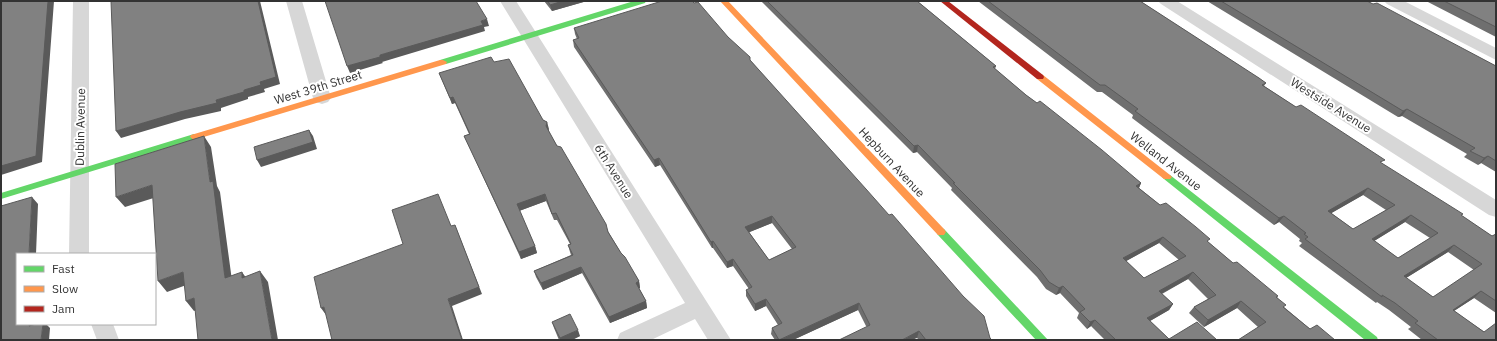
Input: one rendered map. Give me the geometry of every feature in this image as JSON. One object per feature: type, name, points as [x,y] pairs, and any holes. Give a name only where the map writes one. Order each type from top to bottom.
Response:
[{"type":"street","name":"Dublin Avenue","points":[[78,253],[81,1]]},
{"type":"street","points":[[294,1],[322,98]]},
{"type":"street","name":"6th Avenue","points":[[508,1],[528,36],[720,340]]},
{"type":"street","name":"West 39th Street","points":[[1,196],[642,1]]},
{"type":"street","name":"Hepburn Avenue","points":[[724,1],[1042,340]]},
{"type":"street","name":"Welland Avenue","points":[[944,1],[1373,340]]},
{"type":"street","name":"Westside Avenue","points":[[1166,1],[1496,210]]},
{"type":"street","points":[[1392,1],[1496,55]]},
{"type":"street","points":[[628,340],[700,307]]},
{"type":"street","points":[[102,325],[108,340]]},
{"type":"building","points":[[1,1],[48,1],[36,156],[1,166]]},
{"type":"building","points":[[111,1],[258,1],[276,77],[260,82],[261,85],[244,90],[244,92],[216,100],[217,103],[180,112],[116,131]]},
{"type":"building","points":[[325,1],[476,1],[487,19],[481,21],[483,25],[347,66]]},
{"type":"building","points":[[548,1],[563,1],[550,5]]},
{"type":"building","points":[[662,1],[698,2],[728,37],[750,57],[750,60],[889,215],[892,214],[963,296],[984,316],[990,338],[992,340],[926,340],[919,331],[902,340],[839,340],[870,325],[859,303],[779,340],[772,328],[782,323],[766,299],[755,304],[746,290],[752,287],[733,259],[727,262],[713,241],[711,242],[659,158],[654,160],[573,40],[579,38],[574,28]],"holes":[[[772,216],[796,247],[769,260],[745,227]]]},
{"type":"building","points":[[767,1],[917,1],[996,66],[993,67],[1026,95],[1037,103],[1040,101],[1141,183],[1136,186],[1160,205],[1166,203],[1196,227],[1210,239],[1207,241],[1233,263],[1237,262],[1278,296],[1276,297],[1286,305],[1283,307],[1310,329],[1317,325],[1335,340],[1238,340],[1266,322],[1241,301],[1208,320],[1194,307],[1216,295],[1193,272],[1159,291],[1173,304],[1147,318],[1169,339],[1197,322],[1217,340],[1116,340],[1095,320],[1090,322],[1080,312],[1085,309],[1063,286],[1059,288],[1049,282],[1040,270],[953,183],[955,183],[918,145],[914,146]],"holes":[[[1163,237],[1186,256],[1144,278],[1123,258]]]},
{"type":"building","points":[[988,1],[1140,1],[1266,83],[1262,85],[1296,107],[1301,105],[1385,160],[1380,162],[1463,214],[1461,215],[1492,236],[1496,234],[1496,301],[1481,291],[1453,310],[1484,332],[1496,323],[1496,340],[1438,340],[1415,323],[1418,321],[1395,303],[1382,295],[1382,297],[1305,239],[1308,237],[1304,234],[1306,233],[1284,216],[1279,218],[1135,111],[1138,109],[1105,85],[1100,85]],"holes":[[[1368,188],[1395,205],[1353,229],[1328,211]],[[1411,215],[1438,233],[1398,258],[1372,239]],[[1454,245],[1482,264],[1433,297],[1404,276]]]},
{"type":"building","points":[[1221,1],[1367,1],[1373,4],[1377,3],[1496,66],[1496,161],[1488,156],[1484,158],[1470,151],[1475,148],[1407,109],[1403,111]]},
{"type":"building","points":[[1444,1],[1496,1],[1496,27]]},
{"type":"building","points":[[491,57],[494,62],[509,59],[543,120],[547,122],[546,126],[557,146],[561,147],[606,224],[608,232],[639,281],[636,283],[646,301],[609,317],[581,267],[541,283],[534,271],[573,255],[568,245],[571,244],[556,213],[552,214],[545,194],[517,204],[535,246],[519,252],[464,136],[470,134],[453,97],[450,98],[439,73]]},
{"type":"building","points":[[309,130],[313,142],[257,160],[254,147]]},
{"type":"building","points":[[204,136],[210,182],[213,181],[225,278],[242,272],[242,278],[260,271],[272,340],[198,340],[194,298],[186,301],[183,272],[158,281],[152,185],[116,197],[115,164]]},
{"type":"building","points":[[438,194],[451,226],[455,225],[479,287],[448,299],[462,340],[332,340],[324,307],[321,308],[314,277],[403,244],[392,210]]},
{"type":"building","points":[[32,197],[29,253],[16,253],[16,325],[43,325],[41,340],[1,340],[1,206]]},
{"type":"building","points":[[570,314],[578,330],[560,338],[552,322]]},
{"type":"traffic: fast","points":[[443,62],[642,1]]},
{"type":"traffic: fast","points":[[1,196],[194,137]]},
{"type":"traffic: fast","points":[[1167,177],[1373,340]]},
{"type":"traffic: fast","points":[[941,232],[1043,340]]},
{"type":"traffic: slow","points":[[724,1],[941,232]]},
{"type":"traffic: slow","points":[[194,137],[443,62]]},
{"type":"traffic: slow","points":[[1040,77],[1167,177]]},
{"type":"traffic: jam","points":[[944,1],[1040,77]]}]
